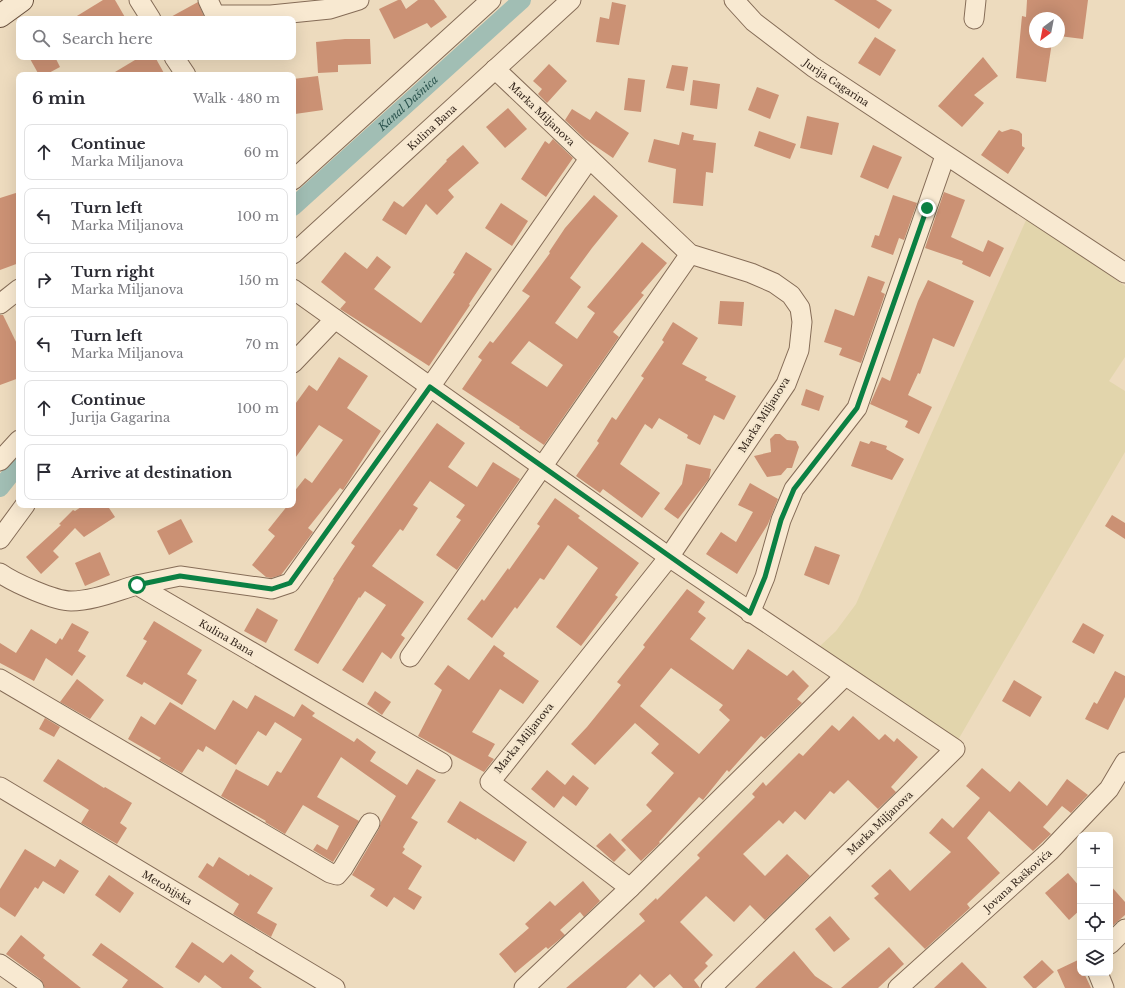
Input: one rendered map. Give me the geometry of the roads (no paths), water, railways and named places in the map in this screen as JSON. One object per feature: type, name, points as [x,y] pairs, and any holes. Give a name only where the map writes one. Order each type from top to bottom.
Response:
[{"type":"main road","points":[[0,16],[22,0]]},
{"type":"street","points":[[139,0],[148,16]]},
{"type":"street","points":[[208,0],[215,15],[255,15],[330,9],[359,0]]},
{"type":"street","points":[[296,177],[491,0]]},
{"type":"street","name":"Kulina Bana","points":[[296,251],[570,0]]},
{"type":"street","name":"Jurija Gagarina","points":[[734,0],[754,22],[813,67],[945,156],[1125,273]]},
{"type":"street","points":[[974,19],[976,0]]},
{"type":"street","points":[[176,60],[184,72]]},
{"type":"street","name":"Marka Miljanova","points":[[495,69],[690,254],[774,283],[791,295],[800,308],[802,322],[798,350],[786,384],[669,557],[490,782],[630,888]]},
{"type":"street","points":[[750,613],[765,577],[781,520],[794,489],[857,408],[945,156]]},
{"type":"street","points":[[0,573],[24,586],[70,601],[89,599],[137,585],[180,576],[272,589],[290,583],[430,387],[589,158]]},
{"type":"street","points":[[410,657],[690,254]]},
{"type":"street","name":"Marka Miljanova","points":[[296,291],[669,557],[750,613],[955,749],[711,988]]},
{"type":"street","points":[[0,304],[16,292]]},
{"type":"street","points":[[296,361],[335,319]]},
{"type":"street","points":[[0,461],[16,443]]},
{"type":"street","points":[[0,539],[23,508]]},
{"type":"street","name":"Kulina Bana","points":[[137,585],[442,762]]},
{"type":"street","points":[[524,988],[630,888],[845,676]]},
{"type":"street","points":[[0,679],[330,873],[337,875],[343,868],[370,823]]},
{"type":"street","name":"Jovana Raškovića","points":[[898,988],[1050,851],[1109,789],[1125,762]]},
{"type":"street","name":"Metohijska","points":[[0,787],[335,988]]},
{"type":"street","points":[[1113,941],[1125,929]]},
{"type":"street","points":[[0,964],[34,988]]},
{"type":"street","points":[[1099,976],[1104,988]]},
{"type":"waterway","name":"Kanal Dašnica","points":[[296,204],[522,0]]},
{"type":"waterway","name":"Kanal Dašnica","points":[[0,488],[16,468]]}]
